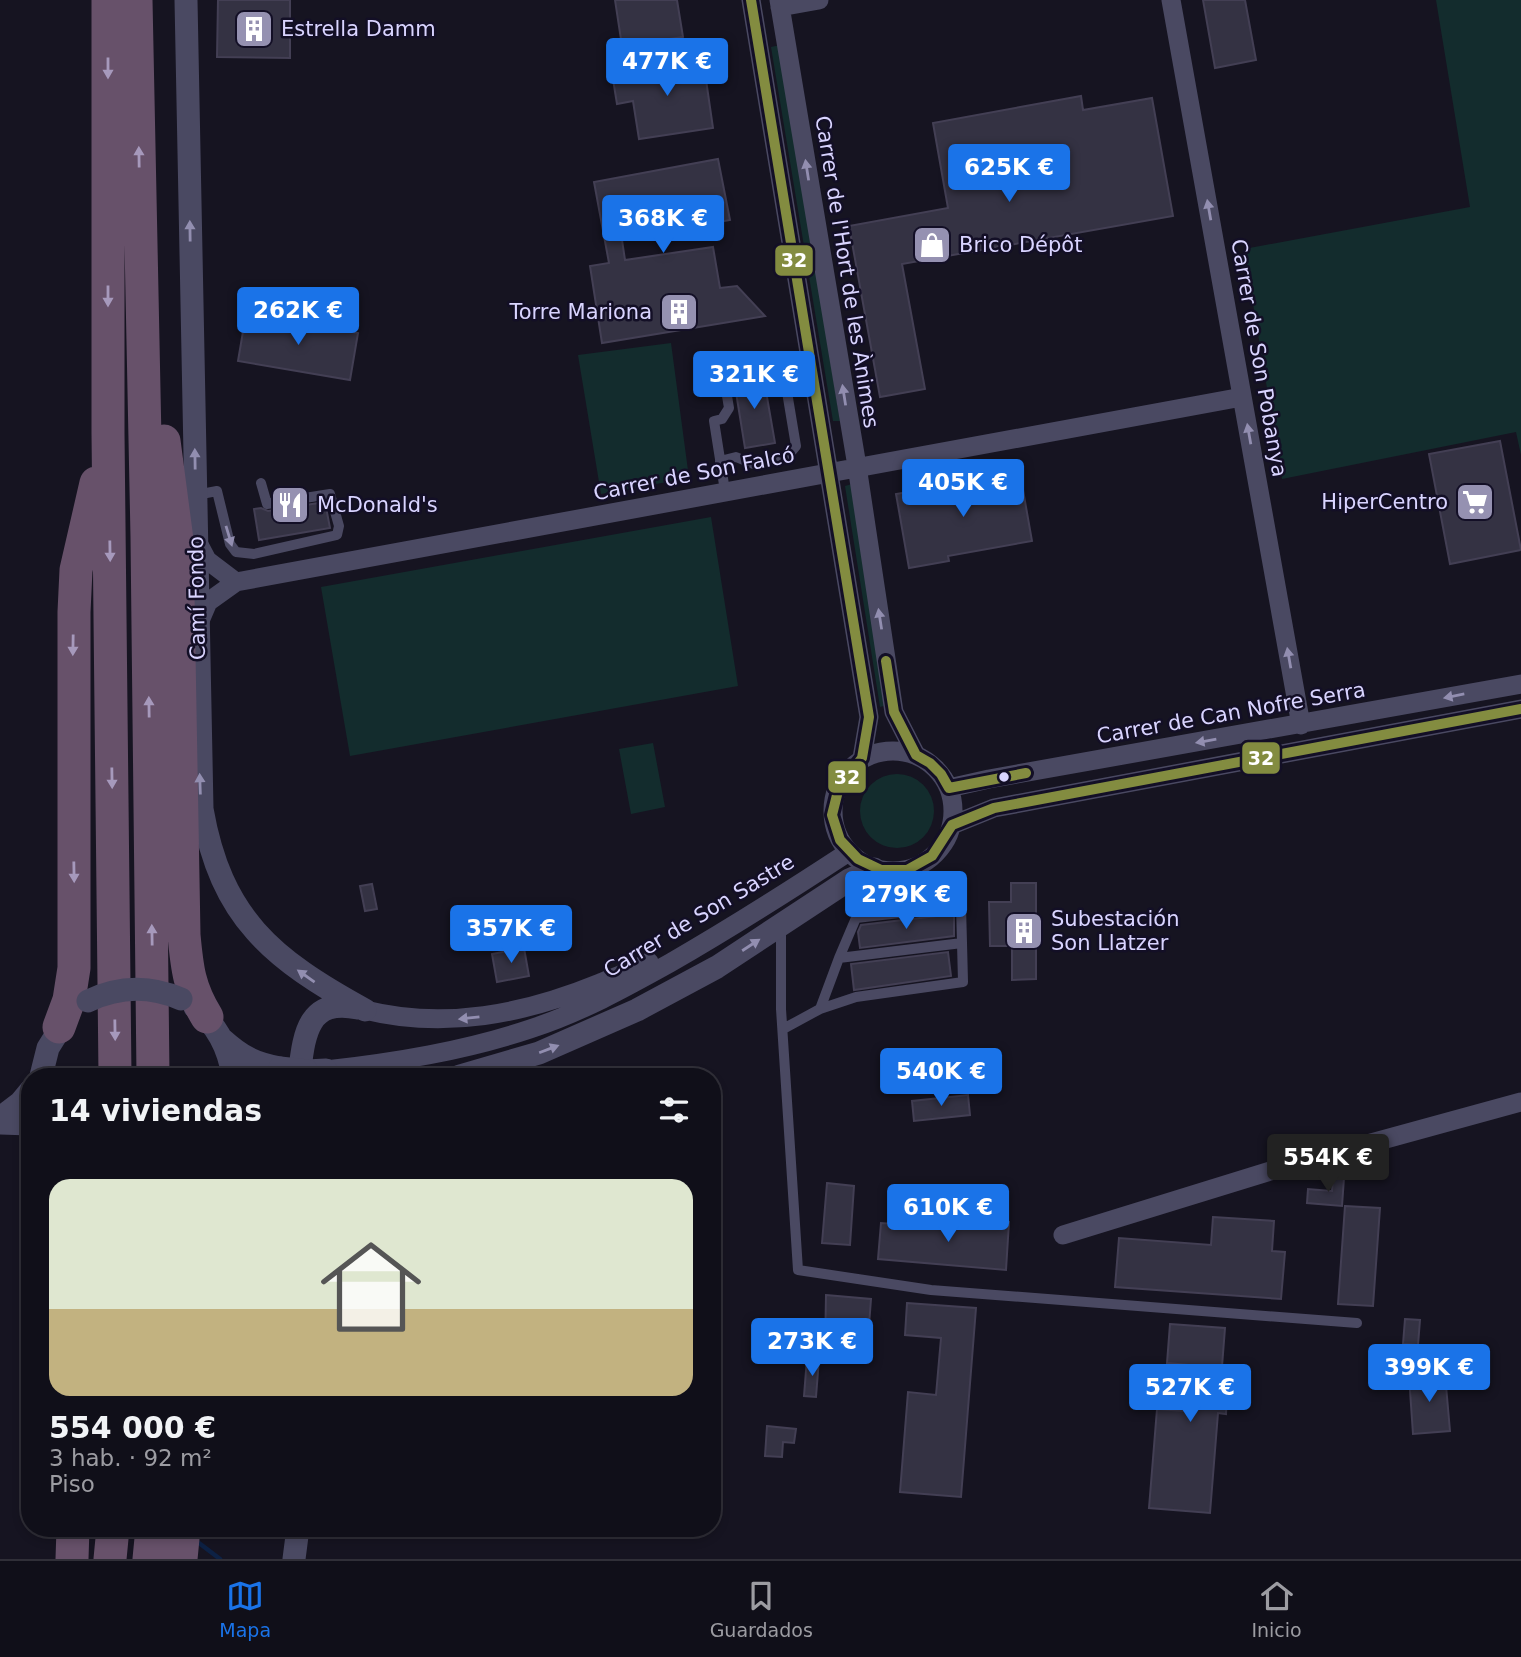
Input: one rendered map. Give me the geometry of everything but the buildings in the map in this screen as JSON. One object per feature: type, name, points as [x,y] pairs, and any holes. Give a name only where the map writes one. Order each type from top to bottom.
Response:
[{"type":"highway","points":[[108,0],[108,433],[115,1068]]},
{"type":"highway","points":[[136,0],[147,523],[153,1068]]},
{"type":"highway","points":[[141,275],[177,540],[184,935],[188,975],[203,1018]]},
{"type":"highway","points":[[59,1027],[69,1000],[74,968],[73,668],[76,570],[108,433]]},
{"type":"highway","points":[[72,1559],[73,1537]]},
{"type":"highway","points":[[110,1559],[112,1537]]},
{"type":"highway","points":[[149,1559],[151,1537]]},
{"type":"highway","points":[[181,1559],[183,1537]]},
{"type":"street","name":"Camí Fondo","points":[[186,0],[200,790],[205,825],[219,873],[239,910],[271,948],[318,984],[365,1010]]},
{"type":"street","points":[[751,0],[869,717],[862,758]]},
{"type":"street","points":[[779,4],[819,0]]},
{"type":"street","name":"Carrer de Son Pobanya","points":[[1171,0],[1301,725]]},
{"type":"street","name":"Carrer de l'Hort de les Ànimes","points":[[779,4],[857,466],[894,712],[916,755]]},
{"type":"street","name":"Carrer de Son Falcó","points":[[236,582],[1242,397]]},
{"type":"street","points":[[196,534],[204,557],[236,582],[208,602],[197,630]]},
{"type":"street","name":"Carrer de Can Nofre Serra","points":[[949,788],[1521,684]]},
{"type":"street","points":[[952,825],[994,808],[1521,709]]},
{"type":"street","points":[[898,750],[916,755],[936,768],[949,788],[954,812],[952,825],[944,844],[931,858],[914,868],[894,872],[874,869],[847,853],[834,827],[832,807],[836,788],[847,771],[862,758],[880,751],[898,750]]},
{"type":"street","name":"Carrer de Son Sastre","points":[[317,1068],[445,1052],[532,1028],[624,989],[737,925],[847,853]]},
{"type":"street","points":[[488,1068],[530,1056],[608,1024],[717,967],[849,880],[874,869]]},
{"type":"street","points":[[301,1068],[306,1028],[319,1013],[337,1006],[405,1018],[452,1020],[478,1018],[533,1007],[581,991],[643,965],[722,921],[737,925]]},
{"type":"street","points":[[42,1068],[59,1027],[72,1013],[88,1001],[116,990],[135,988],[162,992],[203,1018],[239,1055],[293,1068]]},
{"type":"street","points":[[203,1018],[229,1055],[231,1068]]},
{"type":"street","points":[[0,1121],[21,1102]]},
{"type":"street","points":[[1063,1235],[1280,1168],[1521,1102]]},
{"type":"street","points":[[0,1121],[21,1123]]},
{"type":"street","points":[[295,1559],[297,1537]]},
{"type":"lane","points":[[720,461],[736,457],[753,464],[786,458],[796,446],[785,374],[775,364],[728,372],[725,384],[729,408],[722,419],[714,421],[720,461],[725,491]]},
{"type":"lane","points":[[196,495],[217,491],[230,544],[236,552],[254,555],[337,535],[339,526],[330,494],[267,504],[261,484]]},
{"type":"lane","points":[[783,1029],[820,1009],[856,997],[963,982],[961,906],[856,918],[820,1009]]},
{"type":"lane","points":[[781,926],[783,1029],[798,1270],[931,1290],[1357,1323]]},
{"type":"lane","points":[[839,958],[962,943]]},
{"type":"green space","points":[[1436,0],[1521,0],[1521,455],[1516,432],[1282,479],[1244,249],[1470,207]]},
{"type":"green space","points":[[780,45],[840,421],[833,421],[771,47]]},
{"type":"green space","points":[[671,343],[689,478],[601,494],[578,355]]},
{"type":"green space","points":[[852,484],[887,705],[880,707],[845,486]]},
{"type":"green space","points":[[711,517],[738,686],[350,756],[321,587]]},
{"type":"green space","points":[[653,743],[665,807],[631,814],[619,749]]},
{"type":"green space","points":[[897,774],[911,777],[923,785],[931,797],[934,811],[931,825],[923,837],[911,845],[897,848],[883,845],[871,837],[863,825],[860,811],[863,797],[871,785],[883,777]]},
{"type":"waterway","points":[[199,1543],[220,1559]]},
{"type":"transit line","name":"32","points":[[751,0],[869,717],[862,758],[839,787],[832,815],[840,840],[858,859],[881,870],[907,870],[932,856],[952,825],[994,808],[1521,709]]},
{"type":"transit line","name":"32","points":[[886,661],[894,712],[916,755],[930,763],[941,774],[949,788],[1026,773]]},
{"type":"place","name":"Estrella Damm","points":[[254,29]]},
{"type":"place","name":"Brico Dépôt","points":[[932,245]]},
{"type":"place","name":"Torre Mariona","points":[[679,312]]},
{"type":"place","name":"HiperCentro","points":[[1475,502]]},
{"type":"place","name":"McDonald's","points":[[290,505]]},
{"type":"place","name":"Subestación Son Llatzer","points":[[1024,931]]}]
